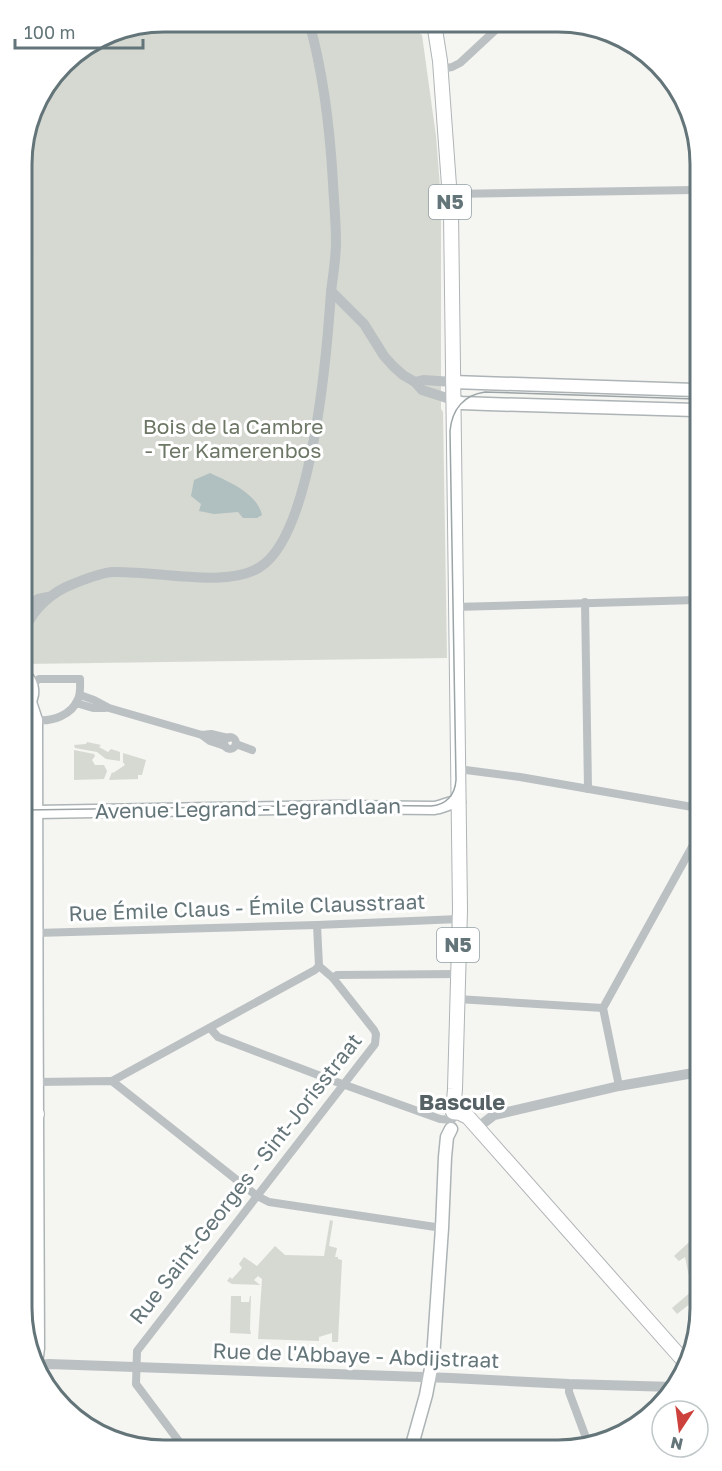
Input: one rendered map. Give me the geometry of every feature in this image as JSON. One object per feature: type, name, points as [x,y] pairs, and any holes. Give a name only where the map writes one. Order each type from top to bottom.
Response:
[{"type":"main road","name":"N5","points":[[435,32],[450,194],[453,382],[459,402],[454,423],[459,919],[455,1089],[452,1120]]},
{"type":"main road","points":[[453,382],[690,390]]},
{"type":"main road","points":[[459,402],[690,410]]},
{"type":"main road","points":[[32,713],[36,720],[37,1084],[32,1111],[38,1122],[38,1349]]},
{"type":"main road","name":"Avenue Legrand - Legrandlaan","points":[[36,812],[337,807],[434,808],[449,802],[459,802]]},
{"type":"main road","points":[[413,1440],[433,1358],[446,1165],[451,1157],[452,1120],[460,1113],[468,1117],[680,1357]]},
{"type":"street","points":[[32,614],[51,596],[66,587],[104,573],[228,577],[249,573],[261,567],[271,558],[289,530],[307,471],[318,415],[336,244],[330,131],[312,32]]},
{"type":"street","points":[[440,69],[460,63],[493,32]]},
{"type":"street","points":[[450,194],[690,190]]},
{"type":"street","points":[[332,291],[364,324],[393,366],[422,390],[459,402]]},
{"type":"street","points":[[329,318],[342,311],[356,316]]},
{"type":"street","points":[[415,382],[423,380],[453,382]]},
{"type":"street","points":[[32,603],[51,596]]},
{"type":"street","points":[[455,607],[690,600]]},
{"type":"street","points":[[585,602],[588,789]]},
{"type":"street","points":[[32,680],[80,679],[78,699],[69,711],[49,720],[36,720]]},
{"type":"street","points":[[78,699],[94,700],[109,708],[202,735],[211,734],[226,742],[234,738],[236,744],[252,750]]},
{"type":"street","points":[[458,769],[520,777],[690,807]]},
{"type":"street","points":[[619,1086],[603,1008],[690,850]]},
{"type":"street","name":"Rue Émile Claus - Émile Clausstraat","points":[[36,933],[459,919]]},
{"type":"street","points":[[37,1084],[112,1081],[315,970],[319,966],[317,925]]},
{"type":"street","name":"Rue Saint-Georges - Sint-Jorisstraat","points":[[136,1367],[137,1351],[375,1044],[374,1030],[333,978],[319,966]]},
{"type":"street","points":[[333,978],[338,975],[458,974]]},
{"type":"street","points":[[457,999],[603,1008]]},
{"type":"street","points":[[210,1028],[218,1037],[440,1119],[452,1120]]},
{"type":"street","points":[[477,1128],[497,1114],[619,1086],[690,1074]]},
{"type":"street","points":[[112,1081],[257,1196],[269,1202],[442,1228]]},
{"type":"street","name":"Rue de l'Abbaye - Abdijstraat","points":[[44,1364],[664,1387]]},
{"type":"street","points":[[136,1367],[136,1384],[178,1440]]},
{"type":"street","points":[[569,1384],[569,1392],[586,1437]]},
{"type":"green space","name":"Bois de la Cambre - Ter Kamerenbos","points":[[155,32],[418,32],[422,35],[436,136],[441,200],[441,409],[443,412],[447,658],[32,664],[32,155],[38,121],[54,90],[76,64],[97,49],[129,36]]},
{"type":"green space","points":[[87,742],[101,745],[99,747],[108,752],[111,749],[120,752],[120,761],[106,759],[97,752],[75,748],[74,745]]},
{"type":"green space","points":[[74,750],[94,754],[92,760],[95,765],[104,765],[107,771],[104,779],[74,780]]},
{"type":"green space","points":[[123,753],[146,760],[142,775],[138,775],[138,779],[109,780],[112,772],[125,765]]},
{"type":"green space","points":[[330,1220],[333,1221],[329,1246],[337,1248],[335,1257],[342,1260],[338,1342],[332,1342],[332,1333],[319,1337],[319,1341],[258,1339],[262,1279],[258,1276],[254,1280],[260,1285],[232,1284],[227,1281],[242,1268],[239,1264],[244,1257],[257,1266],[275,1246],[285,1255],[324,1256]]},
{"type":"green space","points":[[690,1241],[690,1281],[685,1257],[679,1261],[674,1256]]},
{"type":"green space","points":[[690,1293],[690,1304],[677,1314],[672,1308]]},
{"type":"green space","points":[[231,1296],[241,1296],[241,1302],[249,1302],[251,1296],[251,1334],[230,1333]]},
{"type":"shaded area","points":[[210,473],[248,494],[259,507],[262,515],[257,518],[243,518],[238,512],[214,514],[199,511],[201,504],[191,496],[194,480]]},
{"type":"tram line","points":[[32,810],[346,805],[431,806],[441,804],[452,795],[456,780],[450,431],[456,410],[471,396],[485,392],[690,399]]},
{"type":"district","name":"Bascule","points":[[462,1102]]}]
